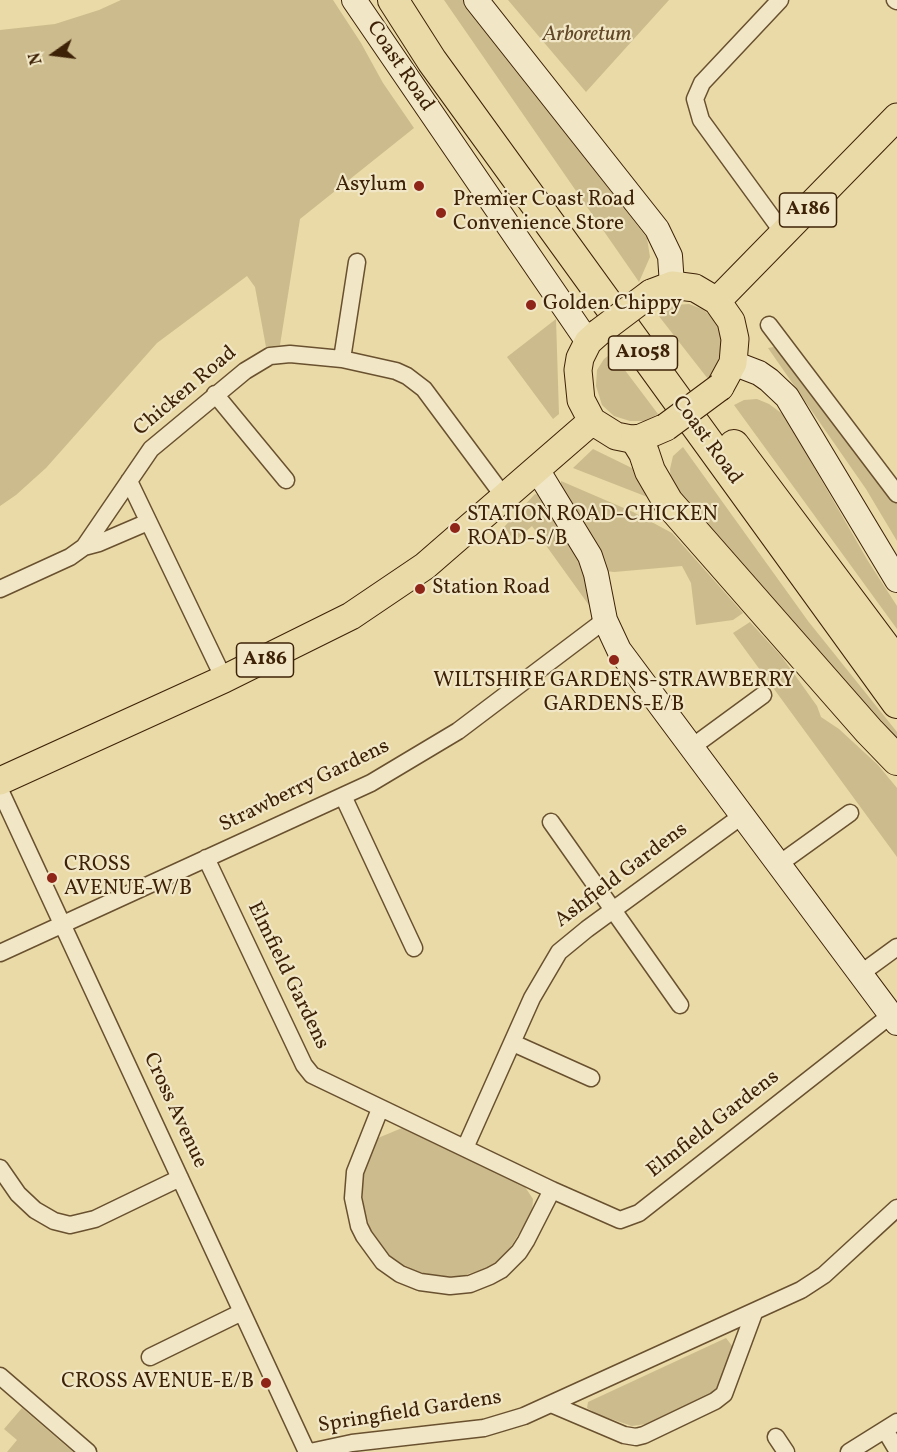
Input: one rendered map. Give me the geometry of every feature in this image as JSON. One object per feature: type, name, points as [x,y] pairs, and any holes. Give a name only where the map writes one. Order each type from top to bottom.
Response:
[{"type":"highway","name":"Coast Road","points":[[393,0],[439,71],[897,703]]},
{"type":"highway","name":"Coast Road","points":[[417,0],[447,48],[718,423],[897,663]]},
{"type":"highway","points":[[636,440],[668,502],[897,760]]},
{"type":"main road","name":"A186","points":[[717,301],[897,117]]},
{"type":"main road","points":[[695,288],[717,301],[731,321],[735,339],[733,363],[720,387],[666,427],[636,440],[616,436],[592,421],[581,400],[578,370],[580,358],[593,338],[662,289],[695,288]]},
{"type":"main road","name":"A186","points":[[0,781],[224,679],[351,616],[425,566],[592,421]]},
{"type":"street","name":"Coast Road","points":[[354,0],[568,311],[593,338]]},
{"type":"street","points":[[477,0],[657,229],[670,256],[662,289]]},
{"type":"street","points":[[780,0],[702,83],[695,99],[701,120],[784,234]]},
{"type":"street","points":[[342,359],[357,262]]},
{"type":"street","points":[[769,325],[897,494]]},
{"type":"street","name":"Chicken Road","points":[[0,589],[84,547],[151,449],[252,365],[270,356],[290,354],[342,359],[396,371],[416,382],[428,394],[505,498]]},
{"type":"street","points":[[733,363],[759,373],[787,397],[897,580]]},
{"type":"street","points":[[215,394],[286,480]]},
{"type":"street","points":[[537,471],[590,556],[605,621],[619,650],[894,1019]]},
{"type":"street","points":[[129,481],[224,679]]},
{"type":"street","points":[[84,547],[148,522]]},
{"type":"street","name":"Strawberry Gardens","points":[[0,953],[344,796],[405,764],[458,731],[605,621]]},
{"type":"street","points":[[692,747],[763,695]]},
{"type":"street","name":"Cross Avenue","points":[[0,790],[308,1452]]},
{"type":"street","points":[[344,796],[414,948]]},
{"type":"street","points":[[778,864],[850,813]]},
{"type":"street","name":"Ashfield Gardens","points":[[465,1148],[539,984],[559,952],[569,942],[743,815]]},
{"type":"street","points":[[551,822],[680,1005]]},
{"type":"street","name":"Elmfield Gardens","points":[[206,858],[309,1071],[321,1081],[620,1220],[632,1217],[894,1019]]},
{"type":"street","points":[[860,974],[897,947]]},
{"type":"street","points":[[513,1043],[591,1078]]},
{"type":"street","points":[[380,1109],[355,1172],[353,1198],[364,1236],[383,1262],[400,1274],[420,1282],[450,1286],[470,1284],[490,1276],[511,1261],[523,1247],[552,1190]]},
{"type":"street","points":[[0,1168],[18,1194],[35,1210],[54,1221],[70,1225],[89,1221],[180,1178]]},
{"type":"street","name":"Springfield Gardens","points":[[308,1452],[352,1443],[484,1428],[508,1422],[801,1290],[824,1275],[897,1208]]},
{"type":"street","points":[[150,1358],[242,1312]]},
{"type":"street","points":[[551,1404],[624,1435],[636,1437],[644,1435],[715,1401],[724,1394],[754,1313]]},
{"type":"street","points":[[0,1376],[87,1452]]},
{"type":"street","points":[[849,1452],[891,1426],[897,1450]]},
{"type":"street","points":[[776,1437],[786,1452]]},
{"type":"green space","points":[[121,0],[333,0],[383,83],[414,128],[300,219],[280,345],[266,347],[255,287],[247,276],[157,343],[46,468],[0,506],[0,30],[55,24],[99,10]]},
{"type":"green space","points":[[444,0],[463,0],[647,238],[650,257],[639,282]]},
{"type":"green space","name":"Arboretum","points":[[508,0],[669,0],[586,92]]},
{"type":"green space","points":[[689,304],[702,309],[715,319],[722,338],[717,368],[708,379],[658,315],[674,305]]},
{"type":"green space","points":[[556,319],[559,414],[553,419],[507,357]]},
{"type":"green space","points":[[779,346],[897,504],[897,541],[866,489],[768,348]]},
{"type":"green space","points":[[612,353],[658,414],[645,421],[630,421],[614,416],[602,405],[596,386],[597,370],[604,359]]},
{"type":"green space","points":[[757,399],[769,404],[784,415],[868,561],[897,606],[897,629],[734,405],[744,400]]},
{"type":"green space","points":[[683,447],[808,621],[897,732],[897,747],[671,485],[670,469],[673,456]]},
{"type":"green space","points":[[593,449],[640,472],[650,498],[573,468]]},
{"type":"green space","points":[[561,481],[633,512],[672,533],[743,613],[733,620],[696,625],[691,583],[682,566],[606,571],[561,487]]},
{"type":"green space","points":[[535,494],[539,495],[580,552],[591,608],[532,526],[515,541],[504,527]]},
{"type":"green space","points":[[750,622],[782,657],[817,706],[821,717],[839,729],[878,765],[897,788],[897,857],[733,633]]},
{"type":"green space","points":[[402,1128],[525,1187],[533,1199],[532,1212],[504,1258],[484,1269],[458,1277],[431,1275],[402,1267],[383,1250],[371,1231],[362,1205],[363,1173],[378,1138]]},
{"type":"green space","points":[[726,1338],[733,1347],[720,1384],[706,1398],[653,1423],[632,1426],[599,1415],[587,1408],[588,1402]]},
{"type":"green space","points":[[22,1408],[73,1452],[7,1452],[17,1440],[4,1429]]},
{"type":"place","name":"Asylum","points":[[419,186]]},
{"type":"place","name":"Premier Coast Road Convenience Store","points":[[441,213]]},
{"type":"place","name":"Golden Chippy","points":[[531,305]]},
{"type":"place","name":"STATION ROAD-CHICKEN ROAD-S/B","points":[[455,528]]},
{"type":"place","name":"Station Road","points":[[420,589]]},
{"type":"place","name":"WILTSHIRE GARDENS-STRAWBERRY GARDENS-E/B","points":[[614,660]]},
{"type":"place","name":"CROSS AVENUE-W/B","points":[[52,878]]},
{"type":"place","name":"CROSS AVENUE-E/B","points":[[266,1383]]}]
